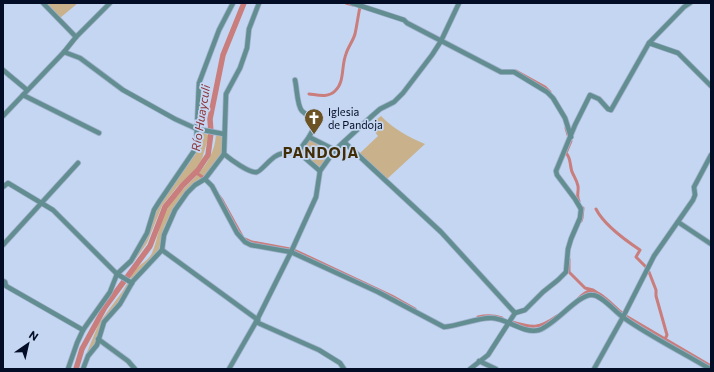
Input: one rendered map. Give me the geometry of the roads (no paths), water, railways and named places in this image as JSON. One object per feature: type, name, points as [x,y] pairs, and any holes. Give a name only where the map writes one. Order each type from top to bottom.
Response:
[{"type":"street","points":[[43,3],[76,36]]},
{"type":"street","points":[[3,116],[64,52],[76,36],[110,3]]},
{"type":"street","points":[[68,369],[83,330],[110,292],[118,274],[131,261],[147,233],[158,202],[196,148],[199,83],[219,30],[233,3]]},
{"type":"street","points":[[83,369],[88,356],[97,344],[104,322],[120,304],[130,282],[162,250],[164,235],[175,210],[187,193],[195,185],[205,179],[224,154],[226,94],[240,68],[247,48],[249,28],[259,3]]},
{"type":"street","points":[[352,3],[404,20],[407,23],[501,72],[514,72],[547,92],[553,98],[565,118],[571,137]]},
{"type":"street","points":[[229,369],[257,321],[291,252],[316,197],[320,171],[335,150],[380,109],[394,102],[399,97],[421,70],[441,41],[459,3]]},
{"type":"street","points":[[470,369],[488,355],[515,313],[525,310],[566,272],[568,249],[580,218],[581,210],[575,199],[557,175],[556,171],[590,95],[599,99],[608,109],[611,110],[648,43],[684,7],[690,3]]},
{"type":"street","points":[[648,43],[678,52],[711,86]]},
{"type":"street","points":[[64,52],[84,60],[125,92],[176,119],[197,129],[224,134]]},
{"type":"street","points":[[3,70],[27,90]]},
{"type":"street","points":[[224,154],[250,171],[256,173],[259,172],[265,164],[276,155],[298,152],[316,124],[314,119],[302,111],[299,106],[295,80]]},
{"type":"street","points":[[23,95],[99,133]]},
{"type":"street","points":[[308,137],[335,150]]},
{"type":"street","points":[[344,142],[441,232],[515,313]]},
{"type":"street","points":[[298,152],[320,171]]},
{"type":"street","points":[[594,369],[623,317],[654,256],[693,200],[695,195],[694,187],[709,164],[711,155]]},
{"type":"street","points":[[3,245],[78,163]]},
{"type":"street","points":[[205,179],[212,186],[237,233],[245,242],[251,245],[291,252],[378,292],[444,327],[494,318],[524,329],[538,330],[547,326],[585,296],[590,295],[600,298],[623,317],[710,369]]},
{"type":"street","points":[[3,187],[8,183],[53,210],[118,274],[130,282]]},
{"type":"street","points":[[678,222],[711,244]]},
{"type":"street","points":[[162,250],[257,321],[319,350],[340,362],[344,369]]},
{"type":"street","points":[[3,281],[5,282],[6,286],[83,330]]},
{"type":"street","points":[[98,339],[128,361],[135,369]]},
{"type":"street","points":[[479,361],[496,369]]},
{"type":"waterway","name":"Río Huayculi","points":[[76,369],[82,349],[105,307],[150,246],[165,207],[182,186],[198,170],[208,155],[211,133],[210,119],[223,55],[244,3]]},
{"type":"waterway","points":[[346,3],[353,5]]},
{"type":"waterway","points":[[309,94],[323,96],[329,95],[338,87],[342,79],[347,51],[355,34],[360,7]]},
{"type":"waterway","points":[[516,71],[545,87],[550,92]]},
{"type":"waterway","points":[[566,128],[569,138]]},
{"type":"waterway","points":[[571,141],[566,153],[578,184],[579,201]]},
{"type":"waterway","points":[[195,173],[207,180]]},
{"type":"waterway","points":[[219,196],[243,238],[252,242],[290,249]]},
{"type":"waterway","points":[[581,221],[583,208]]},
{"type":"waterway","points":[[596,209],[609,226],[640,250],[636,257],[646,267]]},
{"type":"waterway","points":[[294,250],[392,296],[415,309]]},
{"type":"waterway","points":[[569,259],[569,272],[585,288],[596,292]]},
{"type":"waterway","points":[[649,272],[656,290],[656,296],[667,335],[665,339]]},
{"type":"waterway","points":[[578,299],[586,292],[593,291],[606,299],[622,313]]},
{"type":"waterway","points":[[478,317],[496,316],[502,318]]},
{"type":"waterway","points":[[512,322],[535,326],[545,323],[557,316]]},
{"type":"waterway","points":[[626,316],[711,366]]},
{"type":"place","name":"Iglesia de Pandoja","points":[[314,135]]},
{"type":"district","name":"PANDOJA","points":[[321,153]]}]
